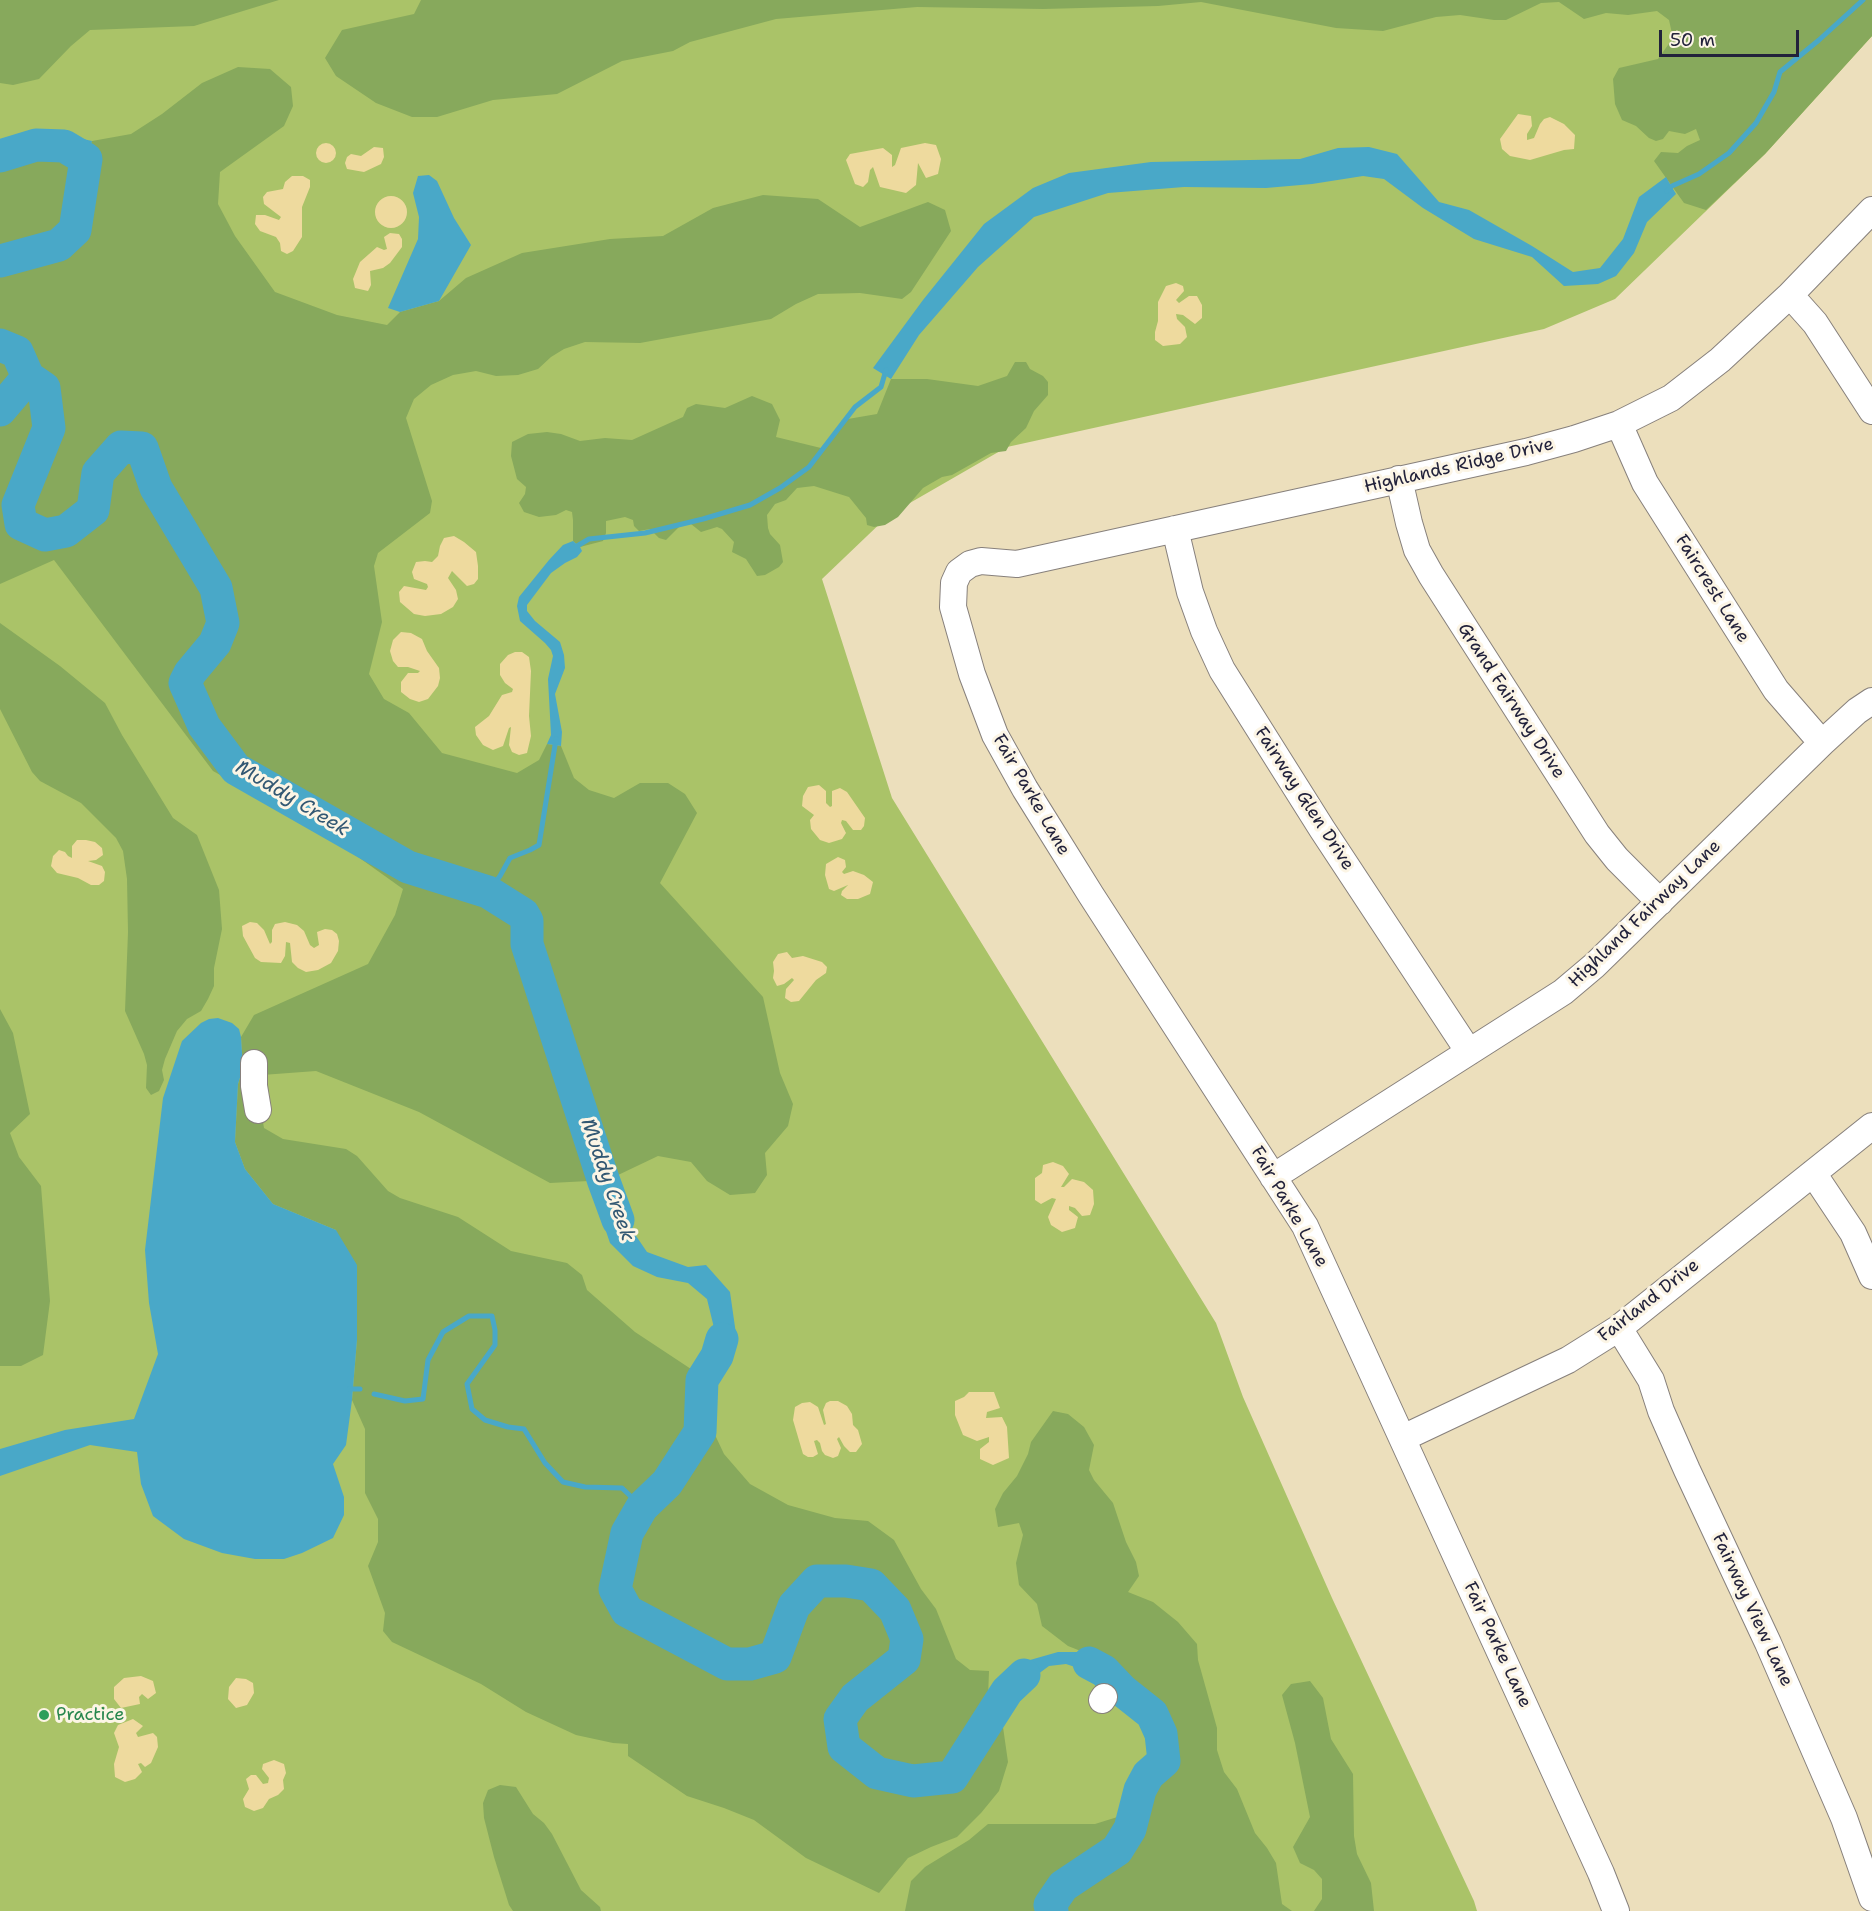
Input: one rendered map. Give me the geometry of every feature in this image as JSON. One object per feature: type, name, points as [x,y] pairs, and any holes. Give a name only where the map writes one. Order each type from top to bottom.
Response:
[{"type":"street","name":"Highlands Ridge Drive","points":[[970,564],[981,561],[1017,564],[1526,452],[1619,424],[1671,398],[1720,360],[1790,295],[1872,210]]},
{"type":"street","points":[[1790,295],[1815,323],[1872,411]]},
{"type":"street","name":"Faircrest Lane","points":[[1619,424],[1646,483],[1776,690],[1822,743]]},
{"type":"street","name":"Grand Fairway Drive","points":[[1399,479],[1418,550],[1431,575],[1597,834],[1660,902]]},
{"type":"street","name":"Fairway Glen Drive","points":[[1175,529],[1190,592],[1204,631],[1222,670],[1316,819],[1469,1052]]},
{"type":"street","name":"Fair Parke Lane","points":[[970,564],[959,572],[954,583],[953,607],[972,674],[995,735],[1025,789],[1091,895],[1305,1226],[1601,1873],[1616,1911]]},
{"type":"street","name":"Highland Fairway Lane","points":[[1274,1177],[1563,992],[1595,965],[1822,743],[1857,711],[1872,701]]},
{"type":"street","points":[[254,1063],[254,1086],[258,1110]]},
{"type":"street","name":"Fairland Drive","points":[[1403,1438],[1569,1360],[1619,1328],[1872,1126]]},
{"type":"street","points":[[1814,1173],[1852,1233],[1872,1276]]},
{"type":"street","name":"Fairway View Lane","points":[[1619,1328],[1651,1380],[1661,1411],[1768,1643],[1844,1818],[1872,1898]]},
{"type":"green space","points":[[0,0],[1872,0],[1872,36],[1765,154],[1615,299],[1544,329],[1007,447],[889,515],[822,579],[892,798],[1216,1323],[1243,1397],[1332,1598],[1477,1911],[0,1911]]},
{"type":"green space","points":[[0,0],[279,0],[194,26],[90,30],[39,79],[13,85],[0,83]]},
{"type":"green space","points":[[421,0],[1872,0],[1872,36],[1765,154],[1706,210],[1684,203],[1654,161],[1661,152],[1678,153],[1700,140],[1696,129],[1685,134],[1669,131],[1663,139],[1656,141],[1636,126],[1622,120],[1615,104],[1613,79],[1619,68],[1658,59],[1673,38],[1669,20],[1657,11],[1628,15],[1606,13],[1584,19],[1559,2],[1541,3],[1506,20],[1460,15],[1436,17],[1383,31],[1336,28],[1201,2],[1158,6],[1043,9],[917,7],[776,19],[690,42],[673,51],[622,61],[557,94],[493,100],[437,117],[412,117],[376,103],[336,76],[325,58],[342,30],[414,14]]},
{"type":"green space","points":[[238,67],[270,69],[291,87],[293,106],[284,126],[220,172],[218,204],[235,236],[275,292],[337,315],[387,325],[400,312],[439,301],[466,278],[522,253],[610,239],[663,236],[713,208],[763,195],[818,199],[860,227],[928,202],[945,210],[951,231],[911,292],[902,299],[860,293],[818,294],[771,319],[640,343],[585,342],[564,349],[538,369],[518,375],[496,376],[476,371],[453,375],[431,385],[414,399],[406,418],[432,501],[430,513],[378,553],[374,566],[382,622],[369,674],[384,699],[409,713],[442,753],[517,773],[539,760],[547,744],[561,746],[574,778],[589,790],[614,798],[640,783],[668,783],[685,794],[697,813],[660,883],[763,997],[780,1073],[793,1104],[788,1126],[765,1153],[767,1175],[755,1193],[730,1195],[707,1181],[691,1162],[658,1156],[616,1176],[589,1181],[550,1183],[419,1112],[316,1071],[262,1075],[261,1110],[264,1128],[283,1139],[346,1149],[357,1156],[388,1191],[400,1198],[458,1217],[511,1251],[567,1263],[582,1275],[587,1290],[635,1332],[691,1369],[713,1393],[708,1420],[724,1454],[750,1484],[788,1505],[835,1518],[868,1521],[894,1540],[921,1589],[936,1609],[956,1659],[970,1670],[989,1671],[988,1698],[1002,1720],[1008,1762],[999,1791],[981,1813],[957,1837],[908,1858],[879,1893],[806,1858],[754,1820],[687,1796],[628,1756],[628,1744],[576,1735],[526,1712],[481,1684],[392,1642],[383,1631],[385,1613],[368,1566],[378,1542],[378,1519],[365,1493],[365,1429],[352,1400],[357,1340],[336,1230],[273,1204],[245,1169],[235,1142],[238,1084],[243,1068],[241,1037],[254,1015],[368,964],[395,915],[403,889],[326,834],[213,771],[54,560],[0,584],[0,161],[32,152],[85,159],[92,141],[131,134],[162,114],[202,83]]},
{"type":"green space","points":[[1015,362],[1026,362],[1030,369],[1043,376],[1048,382],[1048,395],[1034,411],[1026,428],[1011,442],[1006,451],[991,453],[952,475],[942,477],[923,488],[898,517],[885,525],[874,527],[867,525],[866,518],[849,497],[814,486],[797,488],[786,500],[775,504],[767,515],[770,534],[780,545],[783,562],[765,575],[757,576],[746,559],[732,552],[734,542],[722,529],[717,527],[701,532],[691,524],[683,523],[666,540],[659,538],[650,529],[639,531],[634,526],[633,520],[625,517],[606,521],[603,541],[580,547],[573,541],[572,512],[566,510],[556,515],[539,517],[524,512],[519,503],[525,494],[526,487],[517,479],[511,456],[512,442],[528,434],[547,432],[580,441],[605,438],[632,440],[683,417],[687,408],[696,404],[725,408],[752,396],[772,404],[780,420],[776,437],[825,449],[838,431],[842,420],[877,414],[891,379],[927,379],[978,386],[1007,376]]},
{"type":"green space","points":[[0,623],[60,666],[105,703],[173,818],[197,835],[219,890],[222,929],[214,968],[214,986],[201,1011],[187,1019],[177,1031],[162,1070],[164,1080],[159,1091],[151,1095],[146,1088],[147,1065],[144,1054],[125,1011],[128,932],[127,879],[123,851],[116,838],[81,803],[40,781],[32,772],[0,709]]},
{"type":"green space","points":[[0,1009],[13,1033],[30,1114],[10,1133],[19,1157],[41,1186],[50,1301],[43,1355],[21,1366],[0,1366]]},
{"type":"green space","points":[[1053,1411],[1068,1414],[1084,1427],[1094,1445],[1089,1470],[1094,1480],[1113,1503],[1126,1542],[1136,1562],[1139,1576],[1128,1592],[1153,1602],[1178,1622],[1197,1644],[1198,1660],[1217,1728],[1217,1750],[1224,1772],[1237,1789],[1255,1833],[1276,1863],[1282,1904],[1292,1911],[905,1911],[911,1881],[925,1867],[969,1840],[988,1824],[1095,1824],[1127,1814],[1140,1807],[1133,1794],[1143,1769],[1161,1759],[1156,1738],[1129,1682],[1106,1661],[1068,1646],[1042,1626],[1037,1604],[1019,1585],[1016,1563],[1023,1535],[1019,1523],[998,1527],[995,1509],[1003,1493],[1017,1476],[1031,1442]]},
{"type":"green space","points":[[1310,1681],[1323,1698],[1331,1739],[1353,1774],[1354,1836],[1357,1854],[1371,1883],[1374,1911],[1314,1911],[1322,1899],[1322,1879],[1314,1870],[1300,1863],[1293,1847],[1310,1817],[1295,1743],[1282,1695],[1291,1684]]},
{"type":"green space","points":[[500,1785],[516,1787],[533,1814],[552,1834],[581,1890],[600,1907],[601,1911],[513,1911],[494,1857],[484,1818],[483,1803],[488,1790]]},
{"type":"sand","points":[[1518,114],[1531,116],[1532,126],[1527,134],[1527,140],[1534,138],[1540,124],[1544,119],[1550,117],[1564,124],[1575,135],[1574,149],[1530,160],[1510,156],[1502,149],[1500,139]]},
{"type":"sand","points":[[322,143],[330,143],[336,149],[336,157],[330,163],[322,163],[316,157],[316,149]]},
{"type":"sand","points":[[925,143],[936,145],[941,159],[938,174],[926,178],[918,163],[916,185],[906,193],[880,187],[873,167],[870,170],[868,182],[863,187],[855,184],[846,160],[850,154],[883,148],[892,155],[892,167],[895,165],[901,148]]},
{"type":"sand","points":[[374,147],[383,148],[384,157],[381,164],[364,172],[347,169],[345,163],[347,157],[351,154],[361,156]]},
{"type":"sand","points":[[292,176],[303,176],[310,180],[310,187],[302,207],[302,237],[293,251],[287,254],[281,251],[276,237],[260,231],[255,224],[256,215],[265,215],[279,220],[281,217],[264,204],[263,197],[267,192],[283,189],[285,182]]},
{"type":"sand","points":[[391,196],[402,201],[407,212],[402,223],[391,228],[380,223],[375,212],[380,201]]},
{"type":"sand","points":[[390,233],[399,234],[402,247],[390,263],[383,268],[370,271],[371,285],[368,291],[355,288],[353,279],[360,262],[377,247],[387,249],[384,237]]},
{"type":"sand","points":[[1176,283],[1183,286],[1184,291],[1176,300],[1179,303],[1189,296],[1197,296],[1202,305],[1202,318],[1195,324],[1183,315],[1176,314],[1177,319],[1185,327],[1187,337],[1180,344],[1163,346],[1155,340],[1158,302],[1166,286]]},
{"type":"sand","points":[[454,536],[476,552],[478,579],[474,584],[467,586],[452,571],[448,578],[456,590],[458,599],[453,607],[441,614],[425,616],[414,614],[400,602],[399,592],[404,586],[426,590],[427,584],[414,579],[412,572],[416,562],[432,562],[438,556],[444,538]]},
{"type":"sand","points":[[401,632],[411,633],[422,639],[439,668],[438,686],[428,699],[419,702],[401,692],[401,682],[408,673],[420,671],[398,667],[390,651],[393,640]]},
{"type":"sand","points":[[522,652],[529,657],[531,671],[529,716],[531,736],[527,753],[519,755],[512,752],[509,745],[511,727],[503,746],[493,750],[483,745],[476,735],[475,727],[489,716],[502,695],[512,692],[513,689],[500,675],[500,664],[508,655]]},
{"type":"sand","points":[[819,785],[826,791],[826,803],[830,807],[832,806],[832,791],[840,788],[847,792],[865,818],[861,830],[853,830],[846,821],[842,820],[841,823],[846,833],[842,839],[829,843],[820,840],[811,829],[810,820],[814,815],[802,806],[803,796],[808,787]]},
{"type":"sand","points":[[77,840],[95,842],[102,848],[103,855],[96,860],[88,861],[102,866],[105,872],[104,881],[99,885],[91,885],[78,878],[57,873],[51,866],[53,856],[59,850],[72,858],[72,846]]},
{"type":"sand","points":[[838,857],[845,860],[846,867],[842,872],[844,874],[853,871],[873,882],[870,894],[858,899],[847,899],[841,895],[848,885],[834,891],[829,889],[825,875],[826,864]]},
{"type":"sand","points":[[250,922],[257,923],[264,930],[270,944],[275,924],[285,922],[297,925],[304,931],[310,945],[314,948],[319,945],[317,932],[325,929],[332,930],[337,934],[339,941],[338,951],[331,963],[318,970],[306,972],[292,962],[290,943],[286,942],[285,956],[281,963],[261,962],[255,958],[243,936],[242,926]]},
{"type":"sand","points":[[787,952],[792,958],[803,956],[822,962],[827,967],[826,973],[816,980],[799,1001],[791,1002],[785,998],[786,989],[794,980],[792,978],[777,986],[773,978],[773,962],[778,954]]},
{"type":"sand","points":[[1053,1162],[1063,1166],[1069,1174],[1061,1187],[1072,1179],[1084,1182],[1093,1190],[1094,1204],[1090,1215],[1082,1216],[1075,1208],[1069,1206],[1069,1210],[1078,1217],[1075,1228],[1062,1232],[1051,1225],[1048,1217],[1056,1199],[1052,1198],[1041,1204],[1035,1200],[1035,1178],[1042,1173],[1043,1165]]},
{"type":"sand","points":[[969,1392],[994,1392],[1000,1408],[987,1412],[986,1418],[1002,1417],[1007,1427],[1009,1458],[993,1465],[980,1459],[980,1449],[989,1442],[989,1437],[977,1441],[963,1435],[955,1415],[955,1401]]},
{"type":"sand","points":[[838,1401],[847,1406],[862,1444],[856,1452],[850,1452],[839,1437],[837,1439],[841,1448],[838,1456],[833,1458],[825,1455],[817,1440],[814,1441],[818,1454],[808,1457],[803,1454],[793,1420],[795,1407],[810,1402],[818,1407],[824,1425],[826,1424],[823,1410],[826,1403]]},
{"type":"sand","points":[[141,1676],[153,1681],[156,1693],[148,1699],[142,1694],[139,1697],[140,1704],[121,1708],[114,1699],[114,1687],[124,1678]]},
{"type":"sand","points":[[236,1678],[246,1679],[253,1683],[254,1693],[247,1705],[236,1708],[228,1699],[229,1687]]},
{"type":"sand","points":[[133,1719],[143,1726],[136,1733],[138,1737],[153,1733],[157,1737],[158,1747],[151,1763],[145,1767],[141,1763],[138,1764],[142,1772],[135,1779],[125,1782],[115,1777],[114,1764],[119,1747],[114,1733],[118,1725]]},
{"type":"sand","points":[[274,1760],[284,1764],[286,1773],[283,1780],[284,1789],[269,1799],[263,1808],[254,1811],[245,1807],[243,1799],[249,1789],[246,1779],[251,1775],[256,1775],[263,1784],[268,1783],[269,1778],[262,1769],[263,1764]]},
{"type":"water","points":[[39,136],[70,136],[92,141],[86,159],[32,152],[0,161],[0,147]]},
{"type":"water","points":[[1369,147],[1397,154],[1439,202],[1469,210],[1573,272],[1600,268],[1623,239],[1639,197],[1666,177],[1676,194],[1647,222],[1634,253],[1616,276],[1598,284],[1564,286],[1532,257],[1474,239],[1423,208],[1384,179],[1363,176],[1266,188],[1184,187],[1108,193],[1034,217],[978,267],[919,335],[891,379],[873,368],[923,300],[984,224],[1033,188],[1069,173],[1151,162],[1300,159],[1338,148]]},
{"type":"water","points":[[429,175],[437,181],[454,218],[471,245],[439,301],[400,312],[388,308],[418,239],[419,217],[413,193],[418,176]]},
{"type":"water","points":[[573,541],[582,551],[577,557],[551,573],[527,605],[527,611],[535,621],[560,642],[564,655],[565,668],[555,694],[562,732],[561,746],[547,744],[551,735],[548,679],[553,656],[545,643],[520,621],[517,606],[519,597],[549,560],[563,545]]},
{"type":"water","points":[[218,1018],[232,1023],[239,1029],[241,1037],[243,1068],[238,1084],[235,1142],[245,1169],[273,1204],[336,1230],[357,1265],[357,1340],[352,1400],[346,1445],[333,1464],[344,1497],[344,1515],[333,1538],[284,1559],[255,1559],[222,1553],[184,1539],[153,1516],[141,1484],[137,1452],[90,1445],[0,1476],[0,1449],[65,1430],[134,1419],[158,1354],[149,1303],[145,1250],[163,1098],[182,1041],[201,1023]]},
{"type":"water","points":[[616,1176],[632,1230],[647,1252],[688,1267],[706,1265],[730,1292],[736,1334],[713,1393],[691,1369],[716,1336],[707,1299],[688,1283],[657,1277],[633,1266],[610,1243],[589,1181]]},
{"type":"water","points":[[1058,1652],[1081,1652],[1106,1661],[1129,1683],[1117,1699],[1090,1672],[1066,1664],[1049,1666],[1026,1683],[1009,1700],[1002,1720],[988,1698],[1030,1660]]},
{"type":"waterway","points":[[1667,191],[1672,186],[1699,174],[1729,153],[1756,123],[1774,92],[1780,72],[1863,0]]},
{"type":"waterway","name":"Muddy Creek","points":[[0,156],[36,145],[64,146],[86,159],[75,230],[59,245],[0,261]]},
{"type":"waterway","name":"Muddy Creek","points":[[0,345],[17,352],[28,377],[44,388],[49,428],[18,505],[21,524],[45,535],[66,531],[93,510],[98,473],[121,447],[142,448],[156,488],[216,588],[223,623],[215,643],[190,673],[185,683],[204,726],[236,769],[408,867],[488,892],[523,914],[527,921],[527,944],[618,1220]]},
{"type":"waterway","points":[[572,549],[589,539],[645,533],[703,519],[750,505],[780,488],[809,467],[855,407],[881,387],[886,370]]},
{"type":"waterway","points":[[0,410],[28,377]]},
{"type":"waterway","points":[[488,892],[510,858],[539,845],[556,739]]},
{"type":"waterway","points":[[374,1394],[405,1401],[423,1399],[428,1360],[443,1332],[469,1316],[492,1316],[495,1345],[467,1384],[472,1409],[485,1420],[524,1429],[545,1463],[563,1482],[585,1487],[622,1488],[642,1507]]},
{"type":"waterway","name":"Muddy Creek","points":[[722,1339],[717,1356],[702,1380],[700,1432],[667,1483],[642,1507],[627,1533],[615,1589],[627,1611],[727,1664],[750,1664],[775,1657],[794,1606],[817,1581],[846,1581],[871,1585],[895,1610],[907,1639],[904,1659],[855,1698],[840,1719],[844,1747],[877,1773],[913,1781],[952,1777],[1007,1691],[1024,1675]]},
{"type":"waterway","points":[[349,1389],[360,1389]]},
{"type":"waterway","name":"Muddy Creek","points":[[1052,1911],[1050,1905],[1063,1886],[1117,1850],[1130,1829],[1140,1790],[1148,1775],[1164,1761],[1161,1734],[1152,1714],[1123,1691],[1104,1671],[1089,1663]]},
{"type":"place","name":"Practice","points":[[44,1715]]}]
